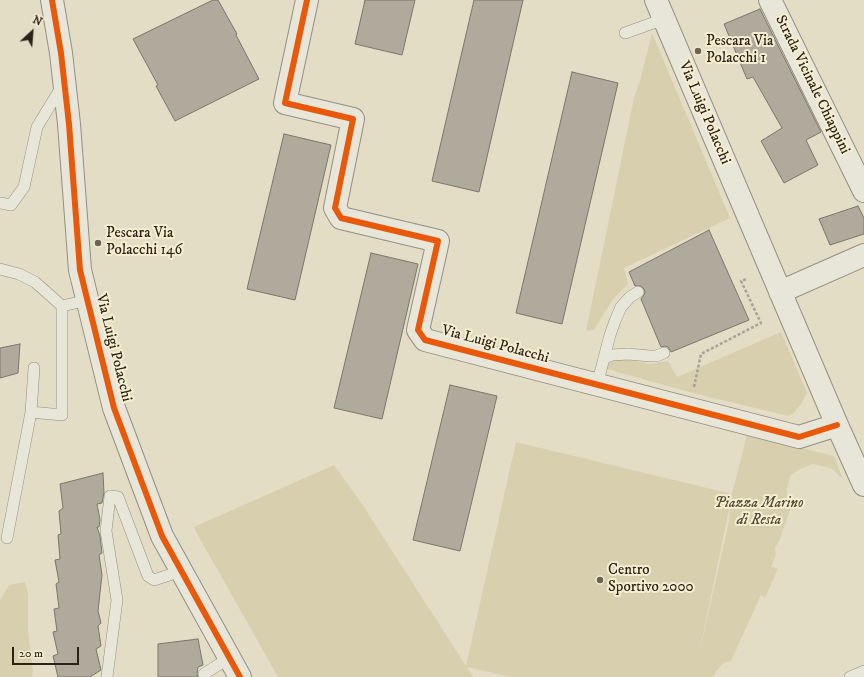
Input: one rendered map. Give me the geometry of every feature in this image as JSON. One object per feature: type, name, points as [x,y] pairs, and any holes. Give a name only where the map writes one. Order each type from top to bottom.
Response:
[{"type":"street","name":"Via Luigi Polacchi","points":[[52,0],[61,53],[69,124],[80,270],[114,408],[162,536],[240,677]]},
{"type":"street","name":"Via Luigi Polacchi","points":[[307,0],[286,103],[353,119],[335,208],[341,218],[438,241],[418,330],[425,340],[799,437],[837,425]]},
{"type":"street","name":"Strada Vicinale Chiappini","points":[[770,0],[864,191]]},
{"type":"street","name":"Via Luigi Polacchi","points":[[660,10],[864,485]]},
{"type":"street","points":[[780,292],[864,255]]},
{"type":"lane","points":[[625,33],[660,10]]},
{"type":"lane","points":[[0,203],[11,205],[24,187],[37,128],[64,82]]},
{"type":"lane","points":[[0,269],[19,274],[35,282],[62,306],[62,415],[31,412]]},
{"type":"lane","points":[[597,385],[610,335],[621,307],[630,296],[638,292]]},
{"type":"lane","name":"Via Luigi Polacchi","points":[[62,306],[88,300]]},
{"type":"lane","points":[[604,358],[612,354],[656,356],[664,353]]},
{"type":"lane","points":[[7,538],[31,412],[34,368]]},
{"type":"lane","points":[[107,677],[117,600],[106,531],[110,496],[118,497],[148,576],[154,580],[182,571]]},
{"type":"lane","points":[[205,677],[204,674],[230,658]]},
{"type":"lane","points":[[850,677],[864,671]]},
{"type":"path","points":[[688,408],[701,354],[761,323],[742,281],[747,279]]},
{"type":"green space","points":[[652,33],[730,218],[624,268],[628,284],[613,299],[594,330],[586,331],[634,98],[640,81]]},
{"type":"green space","points":[[781,332],[807,393],[794,413],[788,416],[693,393],[607,369],[610,359],[617,357],[649,364],[668,361],[677,377]]},
{"type":"green space","name":"Piazza Marino di Resta","points":[[747,435],[834,456],[843,479],[831,468],[813,464],[800,469],[790,476],[787,490],[787,503],[791,507],[780,539],[775,548],[776,554],[771,567],[778,569],[765,598],[761,595],[731,661],[724,663],[713,677],[511,677],[467,667],[473,677],[278,677],[194,527],[334,465],[360,501],[466,666],[516,442],[732,494]],"holes":[[[730,505],[729,521],[700,650]]]},
{"type":"green space","points":[[25,582],[28,594],[28,633],[33,670],[32,677],[0,677],[0,600],[9,585]]},
{"type":"building","points":[[213,0],[218,0],[237,34],[236,35],[259,79],[175,121],[156,86],[158,85],[133,39]]},
{"type":"building","points":[[365,0],[415,0],[402,55],[355,44]]},
{"type":"building","points":[[474,0],[523,0],[479,192],[432,181]]},
{"type":"building","points":[[760,9],[821,132],[806,140],[818,165],[784,183],[761,141],[782,128],[753,77],[747,79],[724,24]]},
{"type":"building","points":[[572,72],[618,83],[562,324],[516,313]]},
{"type":"building","points":[[284,134],[331,145],[295,300],[247,289]]},
{"type":"building","points":[[858,206],[864,218],[864,234],[830,245],[819,219]]},
{"type":"building","points":[[709,230],[749,320],[671,352],[668,347],[661,347],[641,299],[645,292],[644,289],[641,286],[635,286],[629,272]]},
{"type":"building","points":[[371,253],[418,264],[382,419],[334,408]]},
{"type":"building","points":[[20,344],[18,373],[0,378],[0,348]]},
{"type":"building","points":[[450,385],[497,396],[460,551],[413,540]]},
{"type":"building","points":[[103,473],[104,493],[102,503],[97,504],[100,520],[99,527],[97,527],[100,536],[102,553],[99,555],[102,575],[98,611],[101,623],[98,626],[101,646],[96,649],[101,670],[90,677],[58,677],[53,656],[58,654],[53,632],[57,631],[54,609],[59,608],[56,584],[59,582],[55,560],[60,559],[58,535],[61,534],[59,511],[63,508],[60,484]]},
{"type":"building","points":[[198,639],[203,665],[198,667],[198,677],[158,677],[158,644]]},
{"type":"cycle path","points":[[52,0],[61,53],[69,124],[80,270],[114,408],[162,536],[240,677]]},
{"type":"cycle path","points":[[307,0],[285,103],[353,119],[335,208],[341,218],[438,241],[418,330],[425,340],[799,437],[837,425]]},
{"type":"place","name":"Pescara Via Polacchi 1","points":[[698,51]]},
{"type":"place","name":"Pescara Via Polacchi 146","points":[[98,243]]},
{"type":"place","name":"Centro Sportivo 2000","points":[[600,580]]}]
